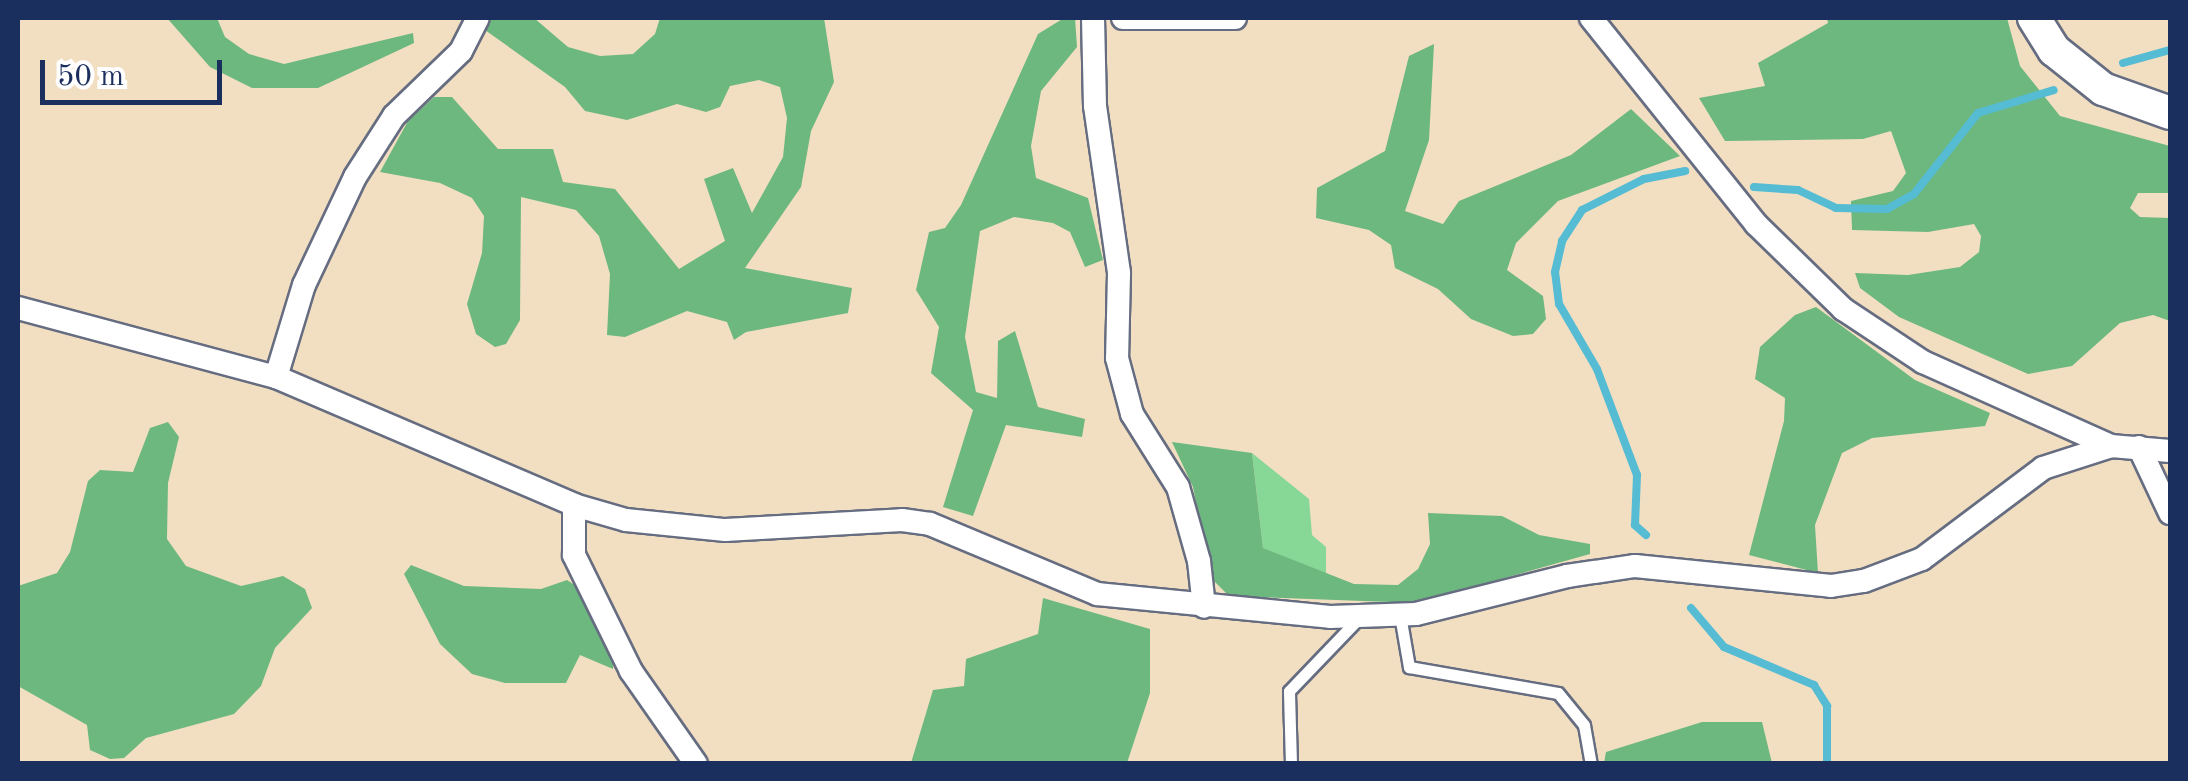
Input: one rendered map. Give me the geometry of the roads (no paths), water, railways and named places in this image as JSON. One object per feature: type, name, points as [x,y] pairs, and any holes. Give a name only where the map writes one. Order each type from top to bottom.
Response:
[{"type":"main road","points":[[2034,18],[2054,50],[2103,89],[2170,114]]},
{"type":"street","points":[[276,378],[304,285],[355,177],[394,116],[460,52],[478,18]]},
{"type":"street","points":[[1093,18],[1095,106],[1119,273],[1117,358],[1132,414],[1178,488],[1199,562],[1204,607]]},
{"type":"street","points":[[1123,18],[1235,18]]},
{"type":"street","points":[[1590,18],[1756,224],[1844,309],[1923,362],[2112,446]]},
{"type":"street","points":[[18,308],[276,378],[574,505],[626,520],[725,530],[852,520],[930,524],[1097,594],[1204,607],[1360,617],[1400,615],[1635,566],[1831,586],[1864,581],[1922,560],[2043,468],[2112,446],[2170,450]]},
{"type":"street","points":[[2139,447],[2170,513]]},
{"type":"street","points":[[574,505],[574,555],[632,671],[696,764]]},
{"type":"lane","points":[[1400,615],[1409,667],[1558,693],[1584,725],[1591,764]]},
{"type":"lane","points":[[1290,764],[1288,691],[1360,617]]},
{"type":"waterway","points":[[2123,63],[2170,50]]},
{"type":"waterway","points":[[1754,187],[1798,190],[1836,208],[1887,209],[1914,194],[1978,113],[2054,90]]},
{"type":"waterway","points":[[1646,535],[1635,525],[1637,475],[1597,369],[1559,304],[1555,272],[1562,241],[1582,210],[1644,179],[1685,171]]},
{"type":"waterway","points":[[1691,608],[1724,647],[1814,685],[1827,706],[1827,764]]}]
